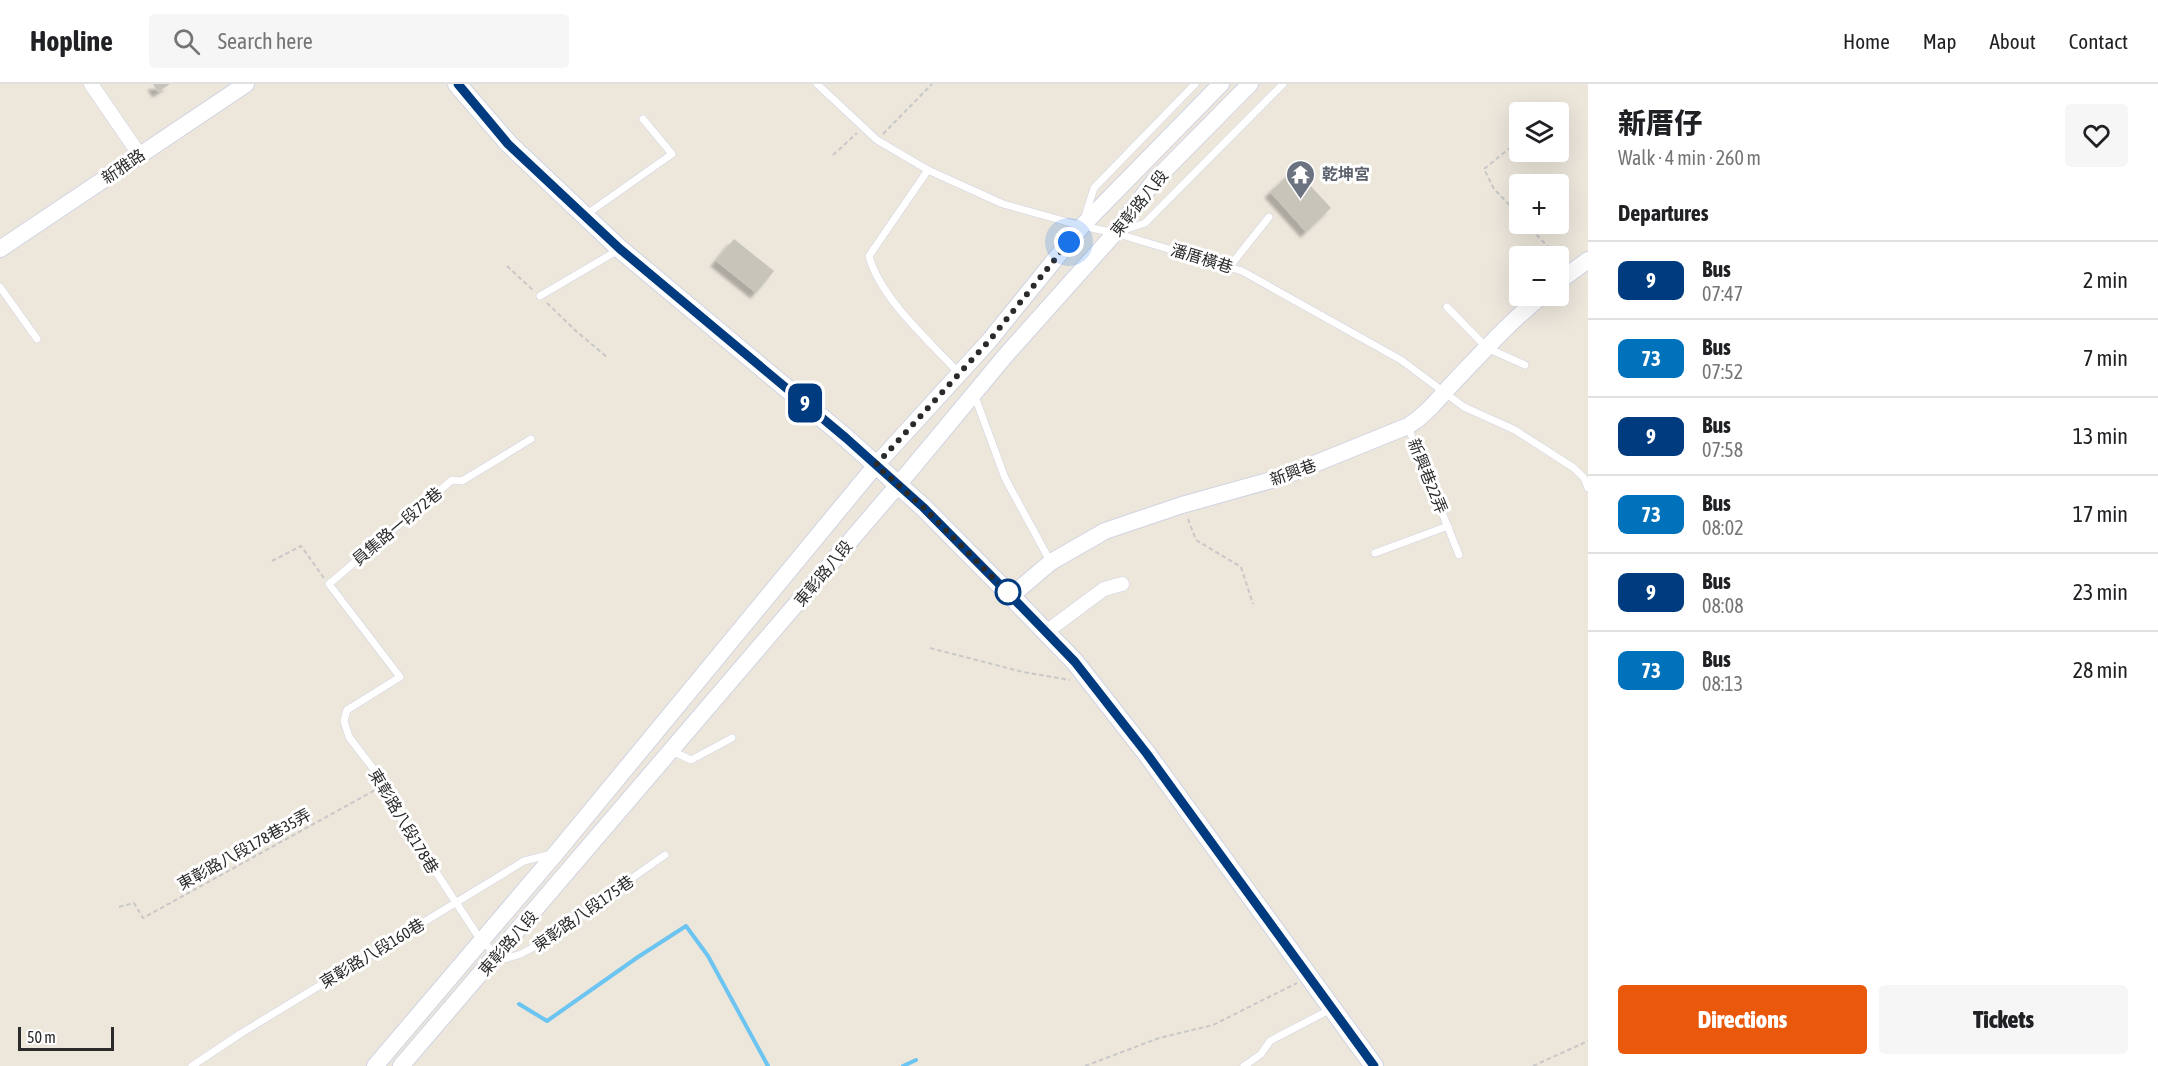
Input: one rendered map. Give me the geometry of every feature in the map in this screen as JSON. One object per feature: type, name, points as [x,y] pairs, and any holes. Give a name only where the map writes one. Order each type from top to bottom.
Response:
[{"type":"main road","points":[[458,84],[508,144],[620,249],[876,465],[1011,596],[1075,662],[1147,754],[1374,1066]]},
{"type":"street","points":[[91,84],[139,154]]},
{"type":"street","name":"新雅路","points":[[0,249],[246,84]]},
{"type":"street","name":"東彰路八段","points":[[375,1066],[482,942],[876,465],[989,341],[1082,226],[1221,84]]},
{"type":"street","name":"東彰路八段","points":[[401,1066],[898,485],[1006,355],[1115,232],[1154,181],[1250,84]]},
{"type":"street","points":[[1569,274],[1588,260]]},
{"type":"street","name":"新興巷","points":[[1011,596],[1051,562],[1105,531],[1182,505],[1282,477],[1408,426],[1423,417],[1444,392],[1529,306]]},
{"type":"street","points":[[1046,632],[1104,589],[1122,584]]},
{"type":"lane","name":"潘厝橫巷","points":[[817,84],[877,140],[928,170],[1003,204],[1082,226],[1115,232],[1242,271],[1401,360],[1464,407],[1515,430],[1574,468],[1584,478],[1588,488]]},
{"type":"lane","points":[[1082,226],[1094,188],[1195,84]]},
{"type":"lane","points":[[1115,232],[1145,223],[1283,84]]},
{"type":"lane","points":[[585,216],[672,154],[644,119]]},
{"type":"lane","points":[[928,170],[868,256],[882,286],[916,328],[959,373]]},
{"type":"lane","points":[[1230,266],[1269,217]]},
{"type":"lane","points":[[540,296],[620,249]]},
{"type":"lane","points":[[0,287],[37,339]]},
{"type":"lane","points":[[1447,307],[1487,348],[1525,365]]},
{"type":"lane","points":[[974,394],[1005,478],[1051,562]]},
{"type":"lane","name":"新興巷22弄","points":[[1408,426],[1459,555]]},
{"type":"lane","name":"員集路一段72巷","points":[[329,584],[452,480],[462,481],[531,439]]},
{"type":"lane","name":"潘厝橫巷","points":[[1574,468],[1588,471]]},
{"type":"lane","name":"新興巷22弄","points":[[1375,553],[1448,526]]},
{"type":"lane","name":"東彰路八段178巷","points":[[329,584],[400,677],[346,710],[344,721],[348,737],[385,784],[399,816],[482,942],[497,955]]},
{"type":"lane","points":[[672,750],[691,760],[732,738]]},
{"type":"lane","name":"東彰路八段160巷","points":[[192,1066],[240,1034],[524,861],[557,852]]},
{"type":"lane","name":"東彰路八段175巷","points":[[497,955],[504,958],[521,954],[534,947],[665,855]]},
{"type":"lane","points":[[1244,1066],[1261,1054],[1270,1041],[1331,1009]]},
{"type":"path","points":[[877,140],[932,84]]},
{"type":"path","points":[[833,155],[864,128]]},
{"type":"path","points":[[1509,149],[1484,169],[1494,189],[1509,205]]},
{"type":"path","points":[[1536,234],[1547,246]]},
{"type":"path","points":[[507,266],[607,357]]},
{"type":"path","points":[[1182,505],[1196,540],[1241,567],[1253,604]]},
{"type":"path","points":[[272,561],[301,546],[329,584]]},
{"type":"path","points":[[930,648],[1023,672],[1092,683]]},
{"type":"path","name":"東彰路八段178巷35弄","points":[[119,907],[134,903],[143,918],[385,784]]},
{"type":"path","points":[[1085,1066],[1159,1038],[1213,1025],[1308,977]]},
{"type":"path","points":[[1533,1066],[1588,1041]]},
{"type":"building","points":[[153,84],[170,84],[158,92]]},
{"type":"building","points":[[1295,169],[1331,208],[1306,232],[1270,192]]},
{"type":"building","points":[[734,239],[774,271],[756,293],[716,261]]},
{"type":"waterway","points":[[519,1004],[547,1021],[686,926],[708,956],[768,1066]]},
{"type":"waterway","points":[[903,1066],[916,1060]]},
{"type":"bus line","name":"9","points":[[458,84],[508,144],[620,249],[846,438],[923,507],[1075,662],[1147,754],[1374,1066]]},
{"type":"place","name":"乾坤宮","points":[[1301,200]]},
{"type":"route","points":[[1008,592],[1011,596],[923,507],[876,465],[989,341],[1069,242]]}]
